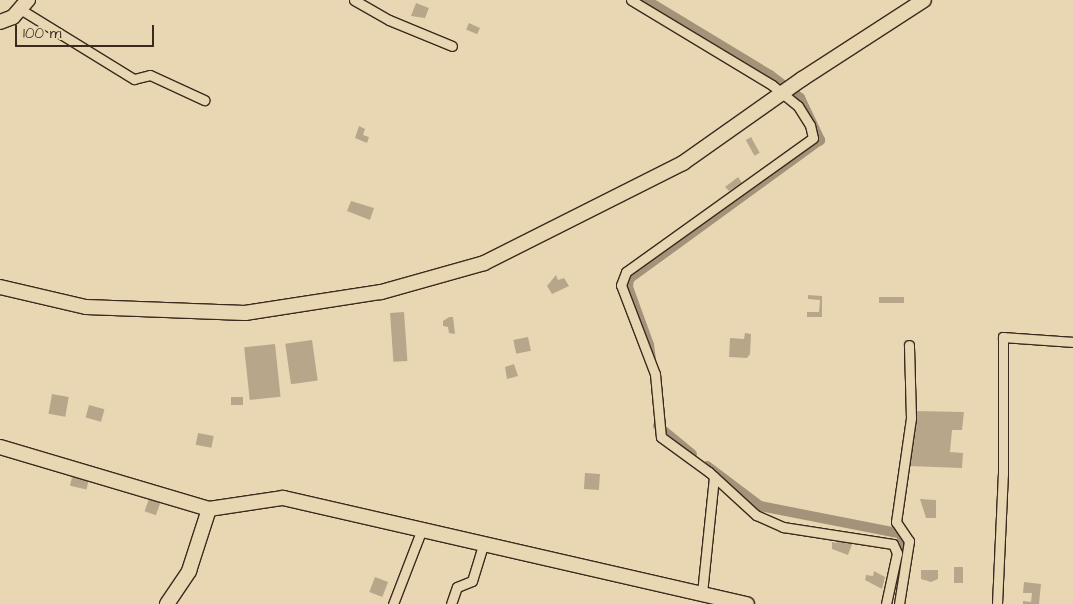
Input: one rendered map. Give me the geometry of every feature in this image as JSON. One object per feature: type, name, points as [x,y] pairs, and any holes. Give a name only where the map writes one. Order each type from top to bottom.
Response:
[{"type":"main road","points":[[0,286],[86,307],[245,313],[381,292],[484,263],[683,164],[783,95],[802,79],[924,0]]},
{"type":"main road","points":[[0,22],[13,17],[24,5]]},
{"type":"main road","points":[[0,447],[209,509],[283,498],[484,542],[747,604]]},
{"type":"main road","points":[[167,604],[189,571],[209,509]]},
{"type":"street","points":[[354,0],[389,20],[452,46]]},
{"type":"street","points":[[631,0],[798,106],[810,124],[813,138],[626,272],[621,285],[655,374],[661,437],[714,477],[756,515],[782,527],[893,544],[897,552],[886,604]]},
{"type":"street","points":[[24,5],[134,79],[150,75],[204,100]]},
{"type":"street","points":[[997,604],[1003,474],[1003,337],[1073,342]]},
{"type":"street","points":[[899,604],[909,541],[896,522],[912,418],[909,345]]},
{"type":"street","points":[[702,593],[714,477]]},
{"type":"street","points":[[393,604],[422,528]]},
{"type":"street","points":[[451,604],[457,587],[472,581],[484,542]]},
{"type":"building","points":[[416,3],[429,8],[425,18],[411,16]]},
{"type":"building","points":[[469,23],[480,28],[477,34],[466,29]]},
{"type":"building","points":[[359,126],[365,129],[363,135],[369,137],[367,143],[355,138]]},
{"type":"building","points":[[751,137],[760,153],[754,156],[746,140]]},
{"type":"building","points":[[738,177],[742,183],[729,191],[725,187]]},
{"type":"building","points":[[351,201],[374,208],[370,220],[347,211]]},
{"type":"building","points":[[556,275],[558,280],[564,278],[569,286],[552,294],[547,286]]},
{"type":"building","points":[[808,295],[822,296],[822,317],[807,317],[807,312],[819,312],[820,300],[808,299]]},
{"type":"building","points":[[879,297],[904,297],[904,303],[879,303]]},
{"type":"building","points":[[404,312],[407,361],[393,362],[390,313]]},
{"type":"building","points":[[453,317],[455,334],[449,333],[448,327],[443,326],[443,321]]},
{"type":"building","points":[[745,333],[751,334],[750,354],[747,358],[729,357],[730,338],[744,339]]},
{"type":"building","points":[[528,337],[531,351],[516,354],[513,340]]},
{"type":"building","points":[[312,340],[318,381],[291,384],[285,344]]},
{"type":"building","points":[[275,344],[281,397],[250,400],[244,347]]},
{"type":"building","points":[[514,364],[518,376],[507,379],[505,367]]},
{"type":"building","points":[[52,394],[69,397],[65,417],[49,414]]},
{"type":"building","points":[[231,397],[243,397],[243,405],[231,405]]},
{"type":"building","points":[[89,405],[104,409],[101,422],[86,418]]},
{"type":"building","points":[[914,411],[964,412],[962,430],[952,430],[950,452],[963,453],[962,468],[908,466]]},
{"type":"building","points":[[198,433],[214,436],[211,448],[196,445]]},
{"type":"building","points":[[585,473],[600,474],[599,490],[584,489]]},
{"type":"building","points":[[72,477],[89,481],[87,490],[70,486]]},
{"type":"building","points":[[149,499],[160,503],[156,515],[145,511]]},
{"type":"building","points":[[920,499],[936,500],[936,518],[926,518]]},
{"type":"building","points":[[838,539],[853,542],[848,555],[832,549],[832,542],[837,543]]},
{"type":"building","points":[[954,567],[963,567],[963,583],[954,583]]},
{"type":"building","points":[[921,570],[938,570],[938,579],[931,582],[921,579]]},
{"type":"building","points":[[874,571],[885,577],[882,589],[865,580],[866,575],[873,576]]},
{"type":"building","points":[[375,577],[388,582],[382,597],[369,592]]},
{"type":"building","points":[[1024,582],[1041,584],[1039,604],[1023,604],[1023,601],[1031,602],[1032,593],[1023,593]]},
{"type":"waterway","points":[[646,0],[770,75],[800,98],[820,140],[629,279],[628,287],[649,345],[651,359]]},
{"type":"waterway","points":[[658,426],[692,454]]},
{"type":"waterway","points":[[707,466],[760,506],[903,534],[897,562]]}]
